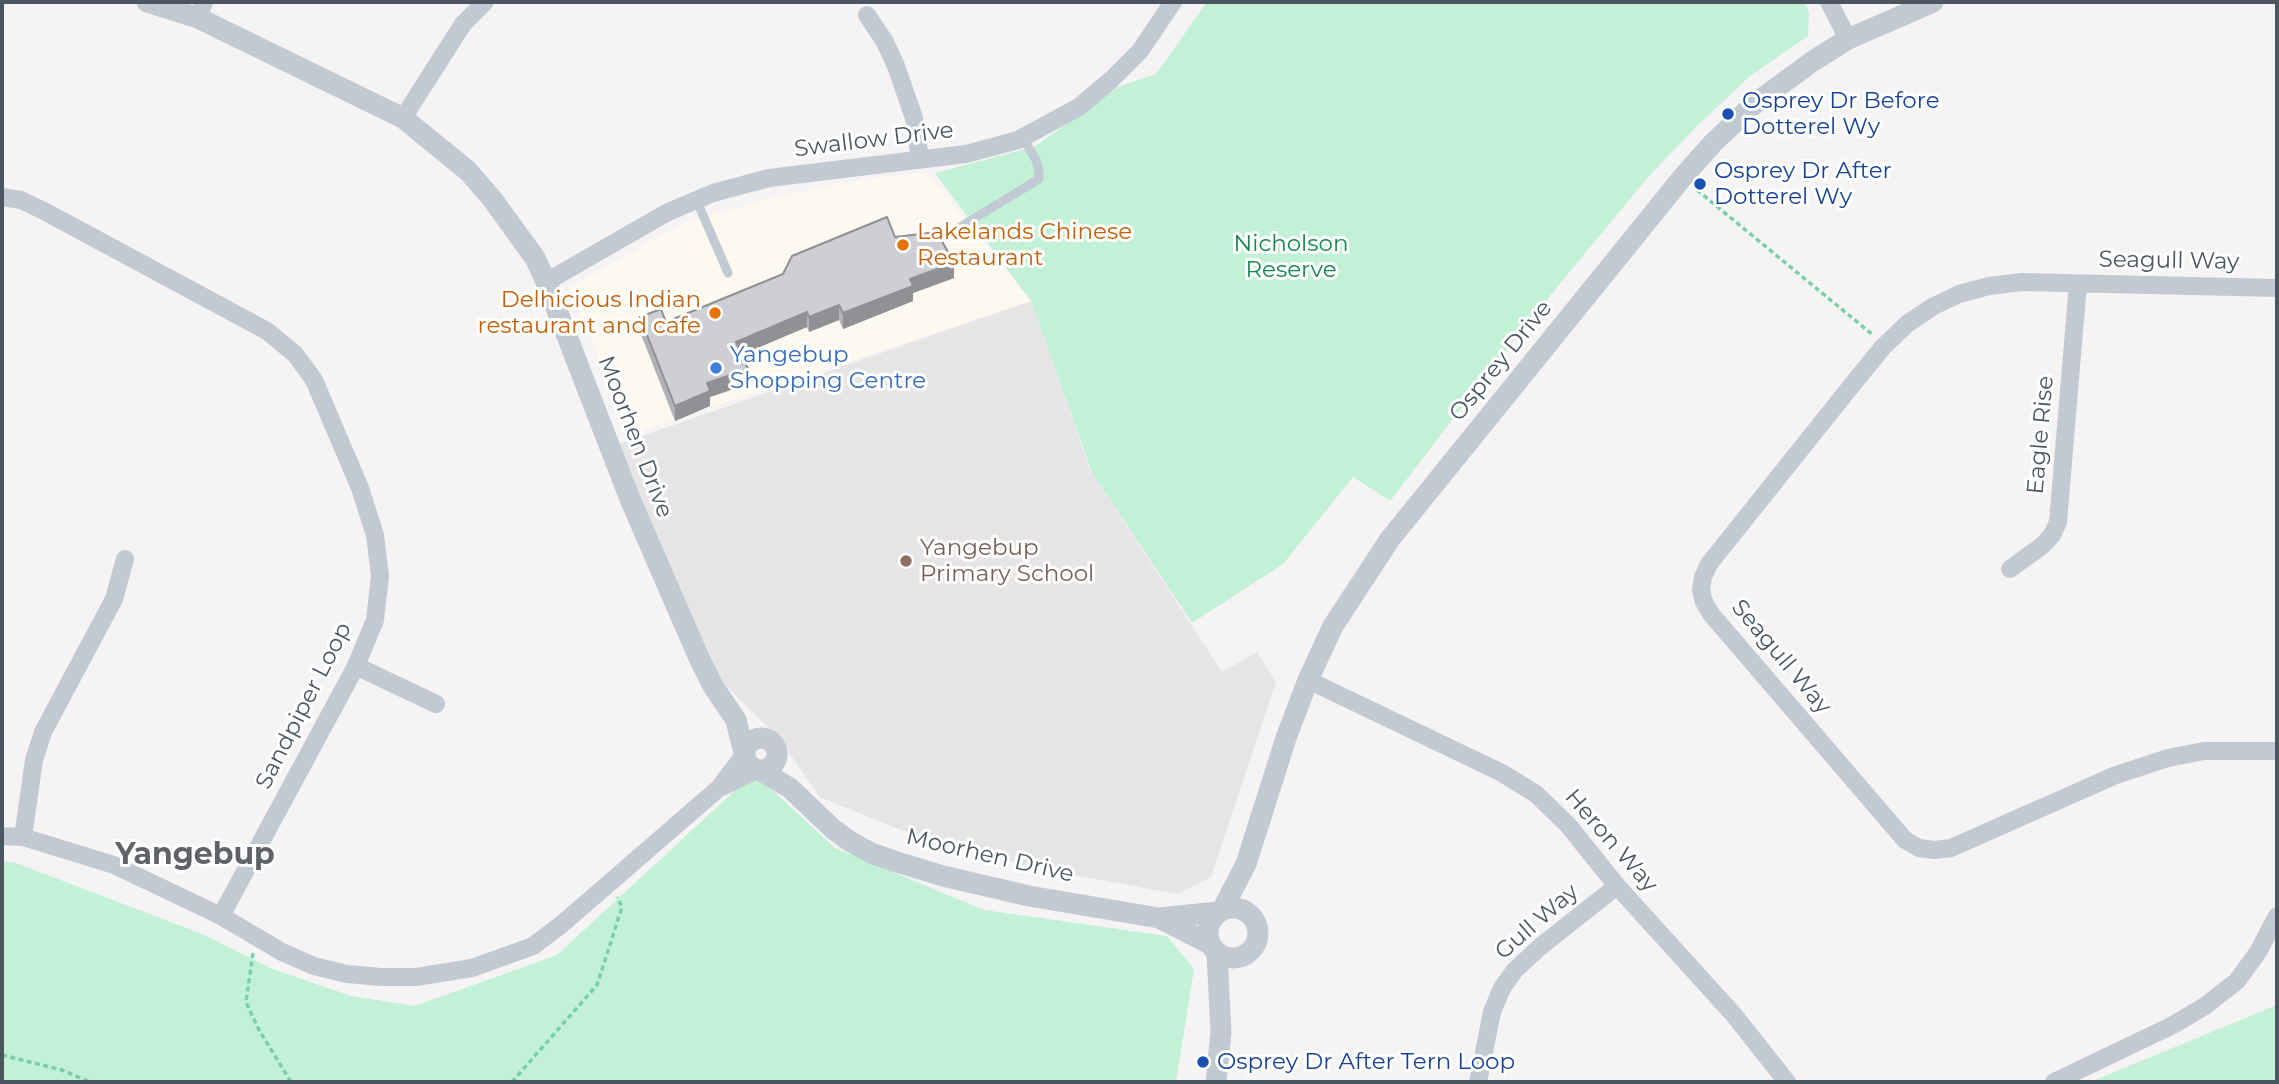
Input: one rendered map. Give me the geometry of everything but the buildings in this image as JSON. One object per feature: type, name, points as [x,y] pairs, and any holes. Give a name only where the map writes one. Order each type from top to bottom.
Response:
[{"type":"street","name":"Moorhen Drive","points":[[147,2],[201,10],[403,118],[468,172],[493,200],[535,258],[546,282],[630,499],[713,686],[736,720],[756,762],[790,788],[834,830],[871,853],[943,876],[1029,896],[1159,918],[1220,911]]},
{"type":"street","points":[[403,118],[463,24],[485,2]]},
{"type":"street","name":"Swallow Drive","points":[[546,282],[668,212],[696,199],[769,177],[967,154],[1023,138],[1079,107],[1111,80],[1140,51],[1173,2]]},
{"type":"street","points":[[1829,2],[1848,39]]},
{"type":"street","name":"Osprey Drive","points":[[1220,911],[1246,864],[1286,738],[1308,680],[1334,626],[1390,539],[1713,143],[1753,105],[1848,39],[1933,2]]},
{"type":"street","points":[[867,15],[885,42],[896,66],[914,118],[920,159]]},
{"type":"street","name":"Sandpiper Loop","points":[[2,197],[21,200],[103,243],[267,331],[295,354],[314,380],[355,476],[375,535],[379,553],[379,596],[375,620],[356,666],[220,915]]},
{"type":"street","name":"Seagull Way","points":[[2277,288],[2022,282],[1989,286],[1959,294],[1932,307],[1907,324],[1883,348],[1709,564],[1701,590],[1711,614],[1905,840],[1919,848],[1951,848],[2116,775],[2168,758],[2204,751],[2277,751]]},
{"type":"street","name":"Eagle Rise","points":[[2010,569],[2043,545],[2058,522],[2078,284]]},
{"type":"street","points":[[23,837],[34,760],[43,732],[114,599],[125,559]]},
{"type":"street","points":[[356,666],[436,704]]},
{"type":"street","name":"Heron Way","points":[[1308,680],[1502,773],[1536,794],[1568,825],[1617,886],[1734,1015],[1787,1082]]},
{"type":"street","name":"Moorhen Drive","points":[[736,720],[760,737],[750,742],[756,762]]},
{"type":"street","points":[[2,836],[23,837],[114,866],[220,915],[282,952],[314,965],[347,974],[416,976],[472,968],[533,946],[562,925],[719,788],[756,762]]},
{"type":"street","name":"Osprey Drive","points":[[1246,864],[1252,916]]},
{"type":"street","name":"Gull Way","points":[[1478,1082],[1492,1012],[1502,988],[1541,946],[1617,886]]},
{"type":"street","points":[[1216,1082],[1220,1059],[1220,1007],[1213,949],[1207,936],[1208,927],[1220,911],[1238,908],[1252,916],[1258,929],[1258,937],[1220,1007]]},
{"type":"street","points":[[2054,1082],[2173,1025],[2205,1006],[2237,981],[2259,952],[2277,916]]},
{"type":"street","name":"Moorhen Drive","points":[[1159,918],[1213,949]]},
{"type":"street","points":[[1213,949],[1232,959],[1247,955]]},
{"type":"lane","points":[[960,227],[1038,179],[1040,171],[1036,160],[1023,138]]},
{"type":"lane","points":[[696,199],[728,273]]},
{"type":"path","points":[[1697,190],[1874,336],[1883,348]]},
{"type":"path","points":[[512,1082],[597,985],[622,907],[620,900],[607,886]]},
{"type":"path","points":[[255,937],[246,1002],[259,1030],[291,1082]]},
{"type":"path","points":[[2,1055],[62,1070],[90,1082]]},
{"type":"shaded area","name":"Yangebup Shopping Centre","points":[[926,172],[1031,301],[630,434],[570,288],[683,223],[784,195],[866,179]]},
{"type":"shaded area","name":"Yangebup Primary School","points":[[1031,301],[1090,470],[1222,672],[1257,652],[1276,682],[1211,877],[1178,894],[1039,869],[903,831],[820,797],[778,737],[725,685],[689,623],[616,445]]},
{"type":"green space","name":"Nicholson Reserve","points":[[1207,2],[1804,2],[1809,12],[1808,36],[1750,76],[1648,177],[1516,337],[1390,501],[1353,477],[1283,564],[1192,623],[1092,473],[1031,301],[935,173],[1034,147],[1120,86],[1156,74]]},
{"type":"green space","points":[[754,773],[835,848],[984,910],[1167,936],[1194,969],[1176,1082],[2,1082],[2,861],[16,863],[207,936],[273,969],[351,996],[415,1006],[557,955]]},
{"type":"green space","points":[[2277,1005],[2277,1082],[2090,1082]]},
{"type":"place","name":"Osprey Dr Before Dotterel Wy","points":[[1728,114]]},
{"type":"place","name":"Osprey Dr After Dotterel Wy","points":[[1700,184]]},
{"type":"place","name":"Lakelands Chinese Restaurant","points":[[903,245]]},
{"type":"place","name":"Delhicious Indian restaurant and cafe","points":[[715,313]]},
{"type":"place","name":"Yangebup Shopping Centre","points":[[716,368]]},
{"type":"place","name":"Yangebup Primary School","points":[[906,561]]},
{"type":"place","name":"Osprey Dr After Tern Loop","points":[[1203,1062]]},
{"type":"district","name":"Yangebup","points":[[195,855]]}]
